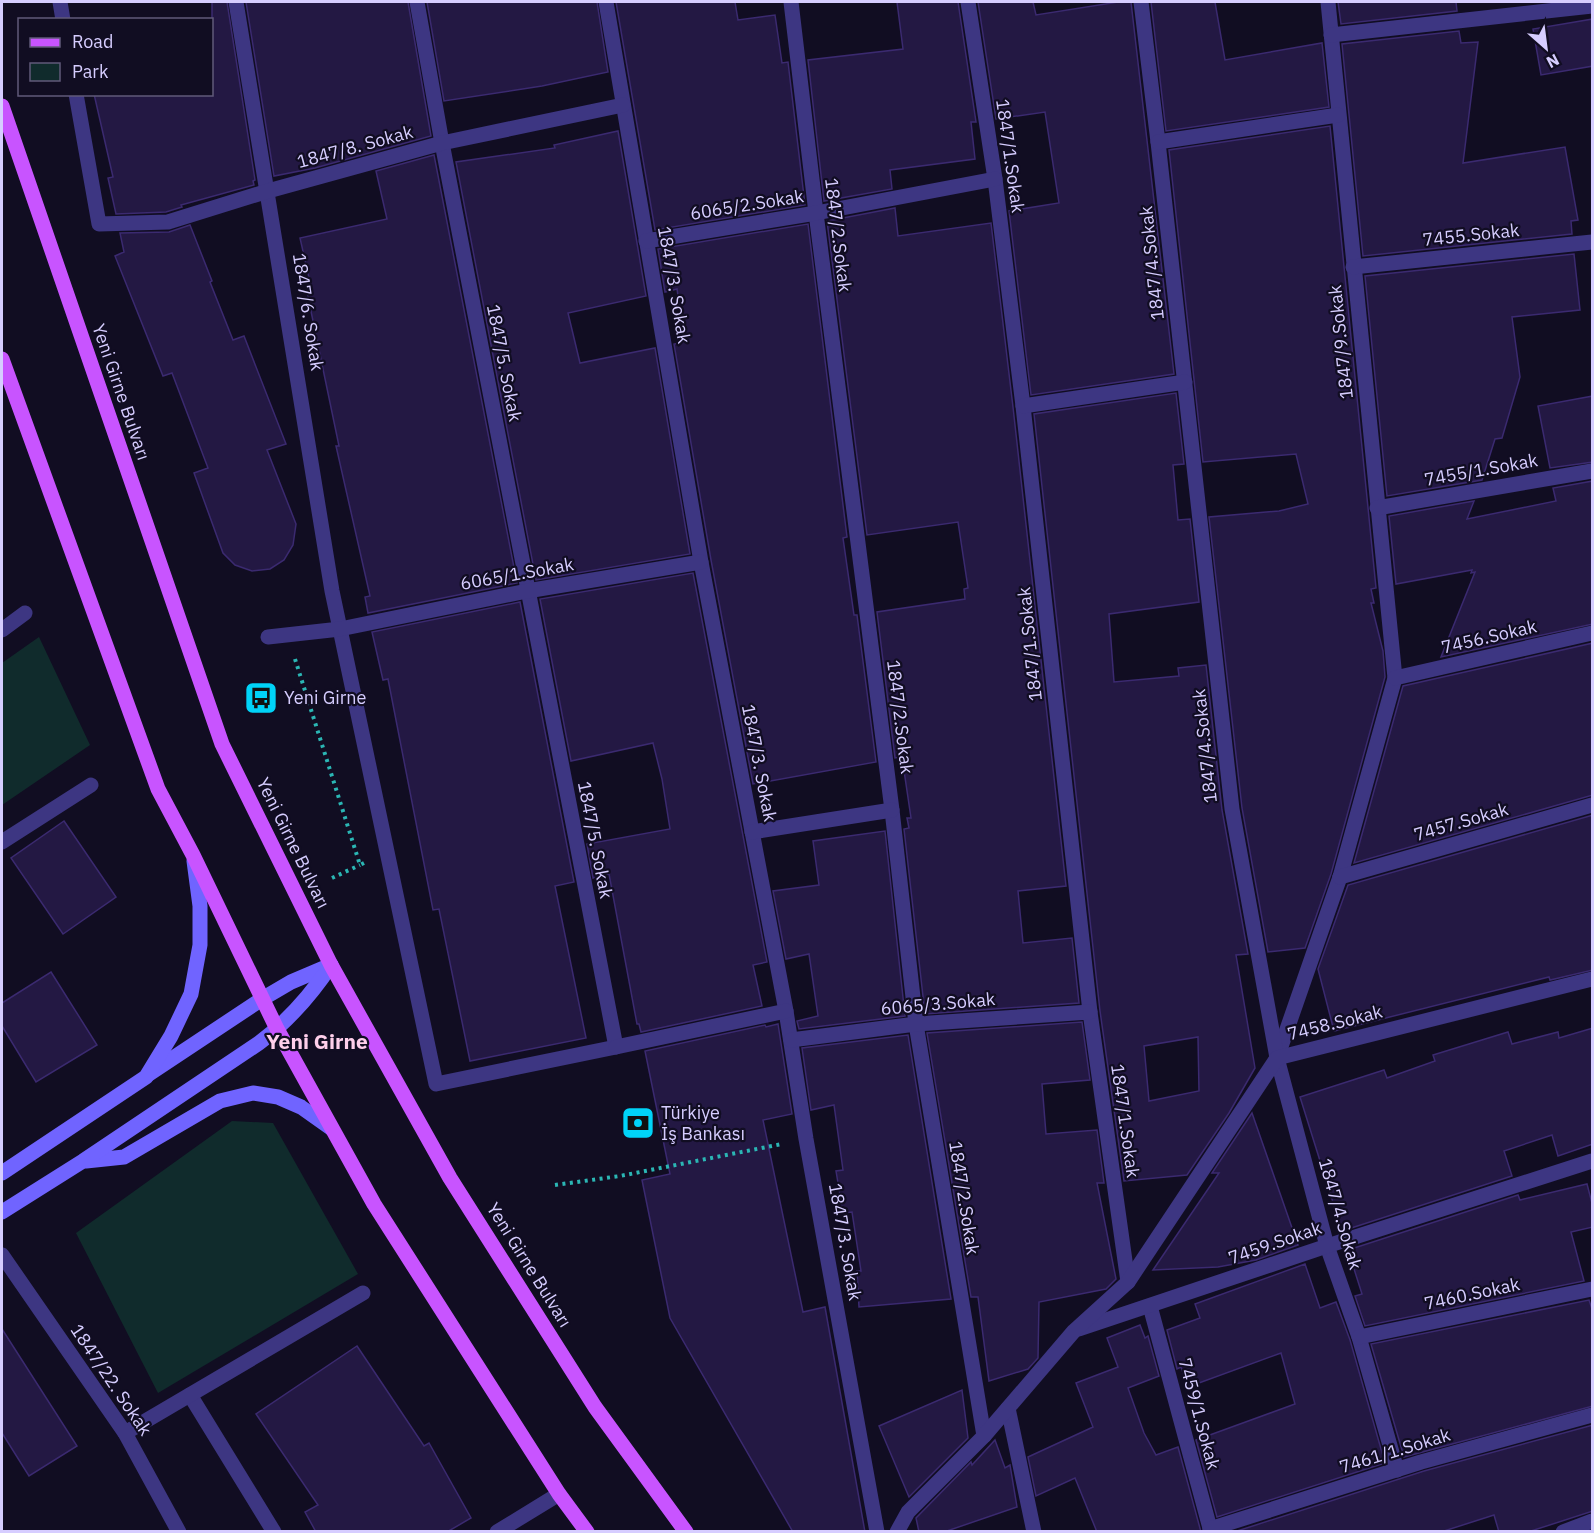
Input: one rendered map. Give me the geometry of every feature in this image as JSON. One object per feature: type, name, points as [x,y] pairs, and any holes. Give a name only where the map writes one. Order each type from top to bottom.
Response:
[{"type":"main road","name":"Yeni Girne Bulvarı","points":[[2,106],[222,744],[331,964],[450,1178],[595,1407],[686,1532]]},
{"type":"main road","points":[[2,359],[158,789],[193,855],[262,999],[374,1204],[559,1494],[587,1532]]},
{"type":"main road","points":[[146,1077],[171,1036],[191,994],[200,945],[200,906],[193,855]]},
{"type":"main road","points":[[2,1173],[262,999],[291,982],[331,964]]},
{"type":"main road","points":[[2,1212],[204,1081],[277,1029],[317,986],[331,964]]},
{"type":"main road","points":[[83,1161],[124,1157],[220,1101],[253,1093],[278,1097],[301,1107],[332,1130]]},
{"type":"street","points":[[60,2],[63,18]]},
{"type":"street","name":"1847/6. Sokak","points":[[236,2],[332,591],[340,628]]},
{"type":"street","name":"1847/5. Sokak","points":[[417,2],[527,591],[616,1047]]},
{"type":"street","name":"1847/3. Sokak","points":[[606,2],[701,562],[786,1011],[806,1139],[877,1532]]},
{"type":"street","name":"1847/2.Sokak","points":[[791,2],[892,810],[916,1024],[984,1437]]},
{"type":"street","name":"1847/1.Sokak","points":[[968,2],[995,179],[1023,406],[1090,1012],[1128,1282]]},
{"type":"street","name":"1847/4.Sokak","points":[[1141,2],[1232,809],[1276,1058],[1327,1246],[1359,1337],[1397,1470]]},
{"type":"street","name":"1847/9.Sokak","points":[[1328,2],[1395,678]]},
{"type":"street","points":[[1331,35],[1509,8],[1593,6]]},
{"type":"street","name":"1847/8. Sokak","points":[[76,96],[99,224],[168,222],[268,191],[442,143],[623,105]]},
{"type":"street","points":[[1158,142],[1338,115]]},
{"type":"street","name":"6065/2.Sokak","points":[[646,241],[816,213],[995,179]]},
{"type":"street","name":"7455.Sokak","points":[[1353,267],[1593,242]]},
{"type":"street","points":[[1023,406],[1185,382]]},
{"type":"street","name":"7455/1.Sokak","points":[[1377,508],[1593,471]]},
{"type":"street","name":"6065/1.Sokak","points":[[268,637],[340,628],[527,591],[701,562]]},
{"type":"street","points":[[2,630],[25,614]]},
{"type":"street","points":[[340,628],[436,1084],[786,1011]]},
{"type":"street","name":"7456.Sokak","points":[[1395,678],[1593,633]]},
{"type":"street","points":[[1276,1058],[1341,876],[1395,678]]},
{"type":"street","points":[[2,842],[91,785]]},
{"type":"street","name":"7457.Sokak","points":[[1341,876],[1593,805]]},
{"type":"street","points":[[752,832],[892,810]]},
{"type":"street","name":"7458.Sokak","points":[[1128,1282],[1276,1058],[1593,979]]},
{"type":"street","name":"6065/3.Sokak","points":[[791,1040],[916,1024],[1090,1012]]},
{"type":"street","name":"7459.Sokak","points":[[1074,1331],[1327,1246],[1593,1161]]},
{"type":"street","name":"1847/22. Sokak","points":[[2,1255],[125,1432],[179,1532]]},
{"type":"street","points":[[897,1532],[908,1512],[984,1437],[1074,1331],[1128,1282]]},
{"type":"street","name":"7460.Sokak","points":[[1359,1337],[1593,1289]]},
{"type":"street","points":[[125,1432],[363,1293]]},
{"type":"street","name":"7459/1.Sokak","points":[[1150,1306],[1210,1530]]},
{"type":"street","points":[[190,1395],[274,1532]]},
{"type":"street","points":[[1008,1408],[1034,1532]]},
{"type":"street","name":"7461/1.Sokak","points":[[1210,1530],[1397,1470],[1593,1415]]},
{"type":"street","points":[[497,1532],[559,1494]]},
{"type":"street","points":[[1563,1532],[1593,1521]]},
{"type":"path","points":[[287,635],[360,865]]},
{"type":"path","points":[[332,878],[387,854]]},
{"type":"path","points":[[555,1185],[620,1176],[806,1139]]},
{"type":"green space","points":[[39,637],[90,745],[2,805],[2,663]]},
{"type":"green space","points":[[232,1121],[273,1123],[358,1274],[158,1393],[76,1233]]},
{"type":"building","points":[[212,2],[227,2],[254,185],[181,205],[182,207],[166,212],[116,214],[108,178],[113,177],[94,96],[213,96]]},
{"type":"building","points":[[246,2],[408,2],[431,136],[315,168],[274,176]]},
{"type":"building","points":[[427,2],[597,2],[608,72],[542,86],[444,101]]},
{"type":"building","points":[[616,2],[735,2],[738,20],[775,15],[782,63],[788,62],[805,205],[655,230]]},
{"type":"building","points":[[897,2],[958,2],[976,122],[971,122],[975,159],[890,170],[892,189],[824,201],[808,60],[903,49]]},
{"type":"building","points":[[978,2],[1033,2],[1036,15],[1131,2],[1174,374],[1031,395],[1009,211],[1059,203],[1045,112],[996,119]]},
{"type":"building","points":[[1151,2],[1215,2],[1225,60],[1322,43],[1329,107],[1166,131]]},
{"type":"building","points":[[1338,2],[1456,2],[1457,11],[1341,24]]},
{"type":"building","points":[[1593,19],[1593,66],[1541,75],[1533,29]]},
{"type":"building","points":[[1459,31],[1461,43],[1478,42],[1463,163],[1565,147],[1578,220],[1571,221],[1572,234],[1363,256],[1342,44]]},
{"type":"building","points":[[1330,126],[1376,588],[1371,589],[1374,603],[1371,603],[1383,651],[1385,677],[1331,874],[1305,948],[1268,952],[1242,808],[1209,517],[1279,511],[1308,504],[1296,454],[1203,462],[1169,150]]},
{"type":"building","points":[[618,131],[646,296],[568,313],[580,363],[655,348],[690,554],[536,580],[456,162],[555,148],[554,145]]},
{"type":"building","points":[[434,155],[517,583],[368,613],[365,597],[370,596],[336,446],[339,446],[307,292],[312,291],[300,238],[387,219],[376,171]]},
{"type":"building","points":[[895,208],[898,236],[991,223],[1066,886],[1018,891],[1023,943],[1072,938],[1079,1003],[925,1014],[904,829],[909,828],[907,818],[911,818],[902,757],[895,758],[877,612],[965,599],[964,589],[968,588],[958,522],[867,535],[827,221]]},
{"type":"building","points":[[808,224],[847,537],[843,538],[854,615],[857,615],[876,762],[753,784],[674,344],[685,342],[677,289],[665,292],[658,249]]},
{"type":"building","points":[[190,225],[233,340],[244,336],[286,444],[267,450],[296,524],[293,545],[284,560],[270,569],[252,571],[235,565],[223,553],[194,473],[208,468],[172,373],[163,376],[115,256],[124,252],[120,233],[169,232]]},
{"type":"building","points":[[1574,254],[1580,310],[1512,317],[1520,377],[1502,438],[1495,439],[1482,480],[1387,496],[1365,276]]},
{"type":"building","points":[[1176,393],[1184,464],[1173,465],[1178,520],[1190,519],[1199,602],[1109,614],[1114,682],[1179,676],[1178,668],[1206,665],[1222,810],[1248,954],[1236,955],[1255,1068],[1229,1113],[1187,1175],[1124,1181],[1100,1011],[1034,414]],"holes":[[[1198,1037],[1199,1091],[1149,1101],[1144,1046]]]},
{"type":"building","points":[[1593,396],[1593,462],[1550,468],[1538,406]]},
{"type":"building","points":[[1593,481],[1593,624],[1441,657],[1475,572],[1471,573],[1472,570],[1396,584],[1389,516],[1474,501],[1467,519],[1556,501],[1553,488]]},
{"type":"building","points":[[693,573],[767,962],[753,965],[762,1006],[641,1032],[637,1024],[609,874],[593,878],[587,844],[670,829],[662,779],[653,743],[571,761],[540,599]]},
{"type":"building","points":[[520,602],[574,882],[555,886],[586,1038],[470,1061],[439,909],[433,910],[388,679],[383,680],[372,632]]},
{"type":"building","points":[[1593,643],[1593,795],[1354,863],[1403,686]]},
{"type":"building","points":[[1593,815],[1593,970],[1550,980],[1549,977],[1334,1031],[1318,969],[1348,885]]},
{"type":"building","points":[[64,821],[116,897],[63,934],[11,858]]},
{"type":"building","points":[[885,831],[905,1016],[799,1029],[797,1021],[818,1016],[809,954],[786,959],[773,891],[819,885],[813,841]]},
{"type":"building","points":[[51,972],[97,1045],[36,1082],[2,1026],[2,1003]]},
{"type":"building","points":[[1082,1022],[1090,1080],[1042,1084],[1046,1134],[1097,1130],[1104,1183],[1097,1183],[1116,1279],[1106,1289],[1039,1302],[1038,1358],[1028,1369],[989,1381],[978,1297],[971,1297],[927,1033]]},
{"type":"building","points":[[778,1024],[792,1114],[763,1120],[803,1312],[825,1307],[865,1532],[793,1532],[670,1318],[642,1180],[670,1174],[645,1051]]},
{"type":"building","points":[[1593,1028],[1593,1144],[1558,1156],[1552,1135],[1504,1151],[1512,1176],[1342,1231],[1300,1097],[1384,1070],[1387,1078],[1435,1061],[1433,1055],[1508,1032],[1512,1044],[1558,1032],[1559,1038]]},
{"type":"building","points":[[908,1035],[951,1299],[859,1307],[857,1271],[861,1271],[852,1212],[843,1213],[836,1171],[843,1170],[834,1105],[811,1110],[802,1048]]},
{"type":"building","points":[[1252,1113],[1298,1245],[1256,1260],[1218,1267],[1153,1270],[1219,1173],[1212,1173]]},
{"type":"building","points":[[1587,1184],[1593,1207],[1593,1227],[1571,1232],[1584,1281],[1365,1326],[1355,1296],[1362,1294],[1348,1250],[1518,1195],[1520,1200]]},
{"type":"building","points":[[1305,1264],[1320,1308],[1336,1302],[1350,1340],[1385,1463],[1217,1517],[1196,1440],[1295,1404],[1281,1353],[1188,1387],[1181,1367],[1177,1369],[1167,1330],[1200,1318],[1195,1304]]},
{"type":"building","points":[[1589,1300],[1593,1312],[1593,1406],[1404,1457],[1371,1344]]},
{"type":"building","points":[[1140,1325],[1145,1338],[1148,1336],[1159,1376],[1128,1388],[1144,1433],[1156,1455],[1178,1447],[1201,1532],[1097,1532],[1075,1478],[1036,1496],[1028,1457],[1093,1427],[1076,1383],[1118,1367],[1107,1338]]},
{"type":"building","points":[[2,1329],[77,1446],[29,1476],[2,1433]]},
{"type":"building","points":[[357,1346],[424,1446],[429,1443],[471,1518],[447,1532],[316,1532],[305,1512],[318,1505],[256,1414]]},
{"type":"building","points":[[962,1390],[968,1438],[909,1497],[879,1426]]},
{"type":"building","points":[[1593,1425],[1593,1511],[1528,1532],[1499,1532],[1494,1515],[1441,1532],[1234,1532],[1424,1471]]},
{"type":"building","points":[[995,1440],[1005,1468],[1010,1465],[1017,1507],[944,1532],[919,1532],[916,1518]]},
{"type":"place","name":"Yeni Girne","points":[[261,698]]},
{"type":"place","name":"Türkiye İş Bankası","points":[[638,1123]]},
{"type":"district","name":"Yeni Girne","points":[[317,1042]]}]
